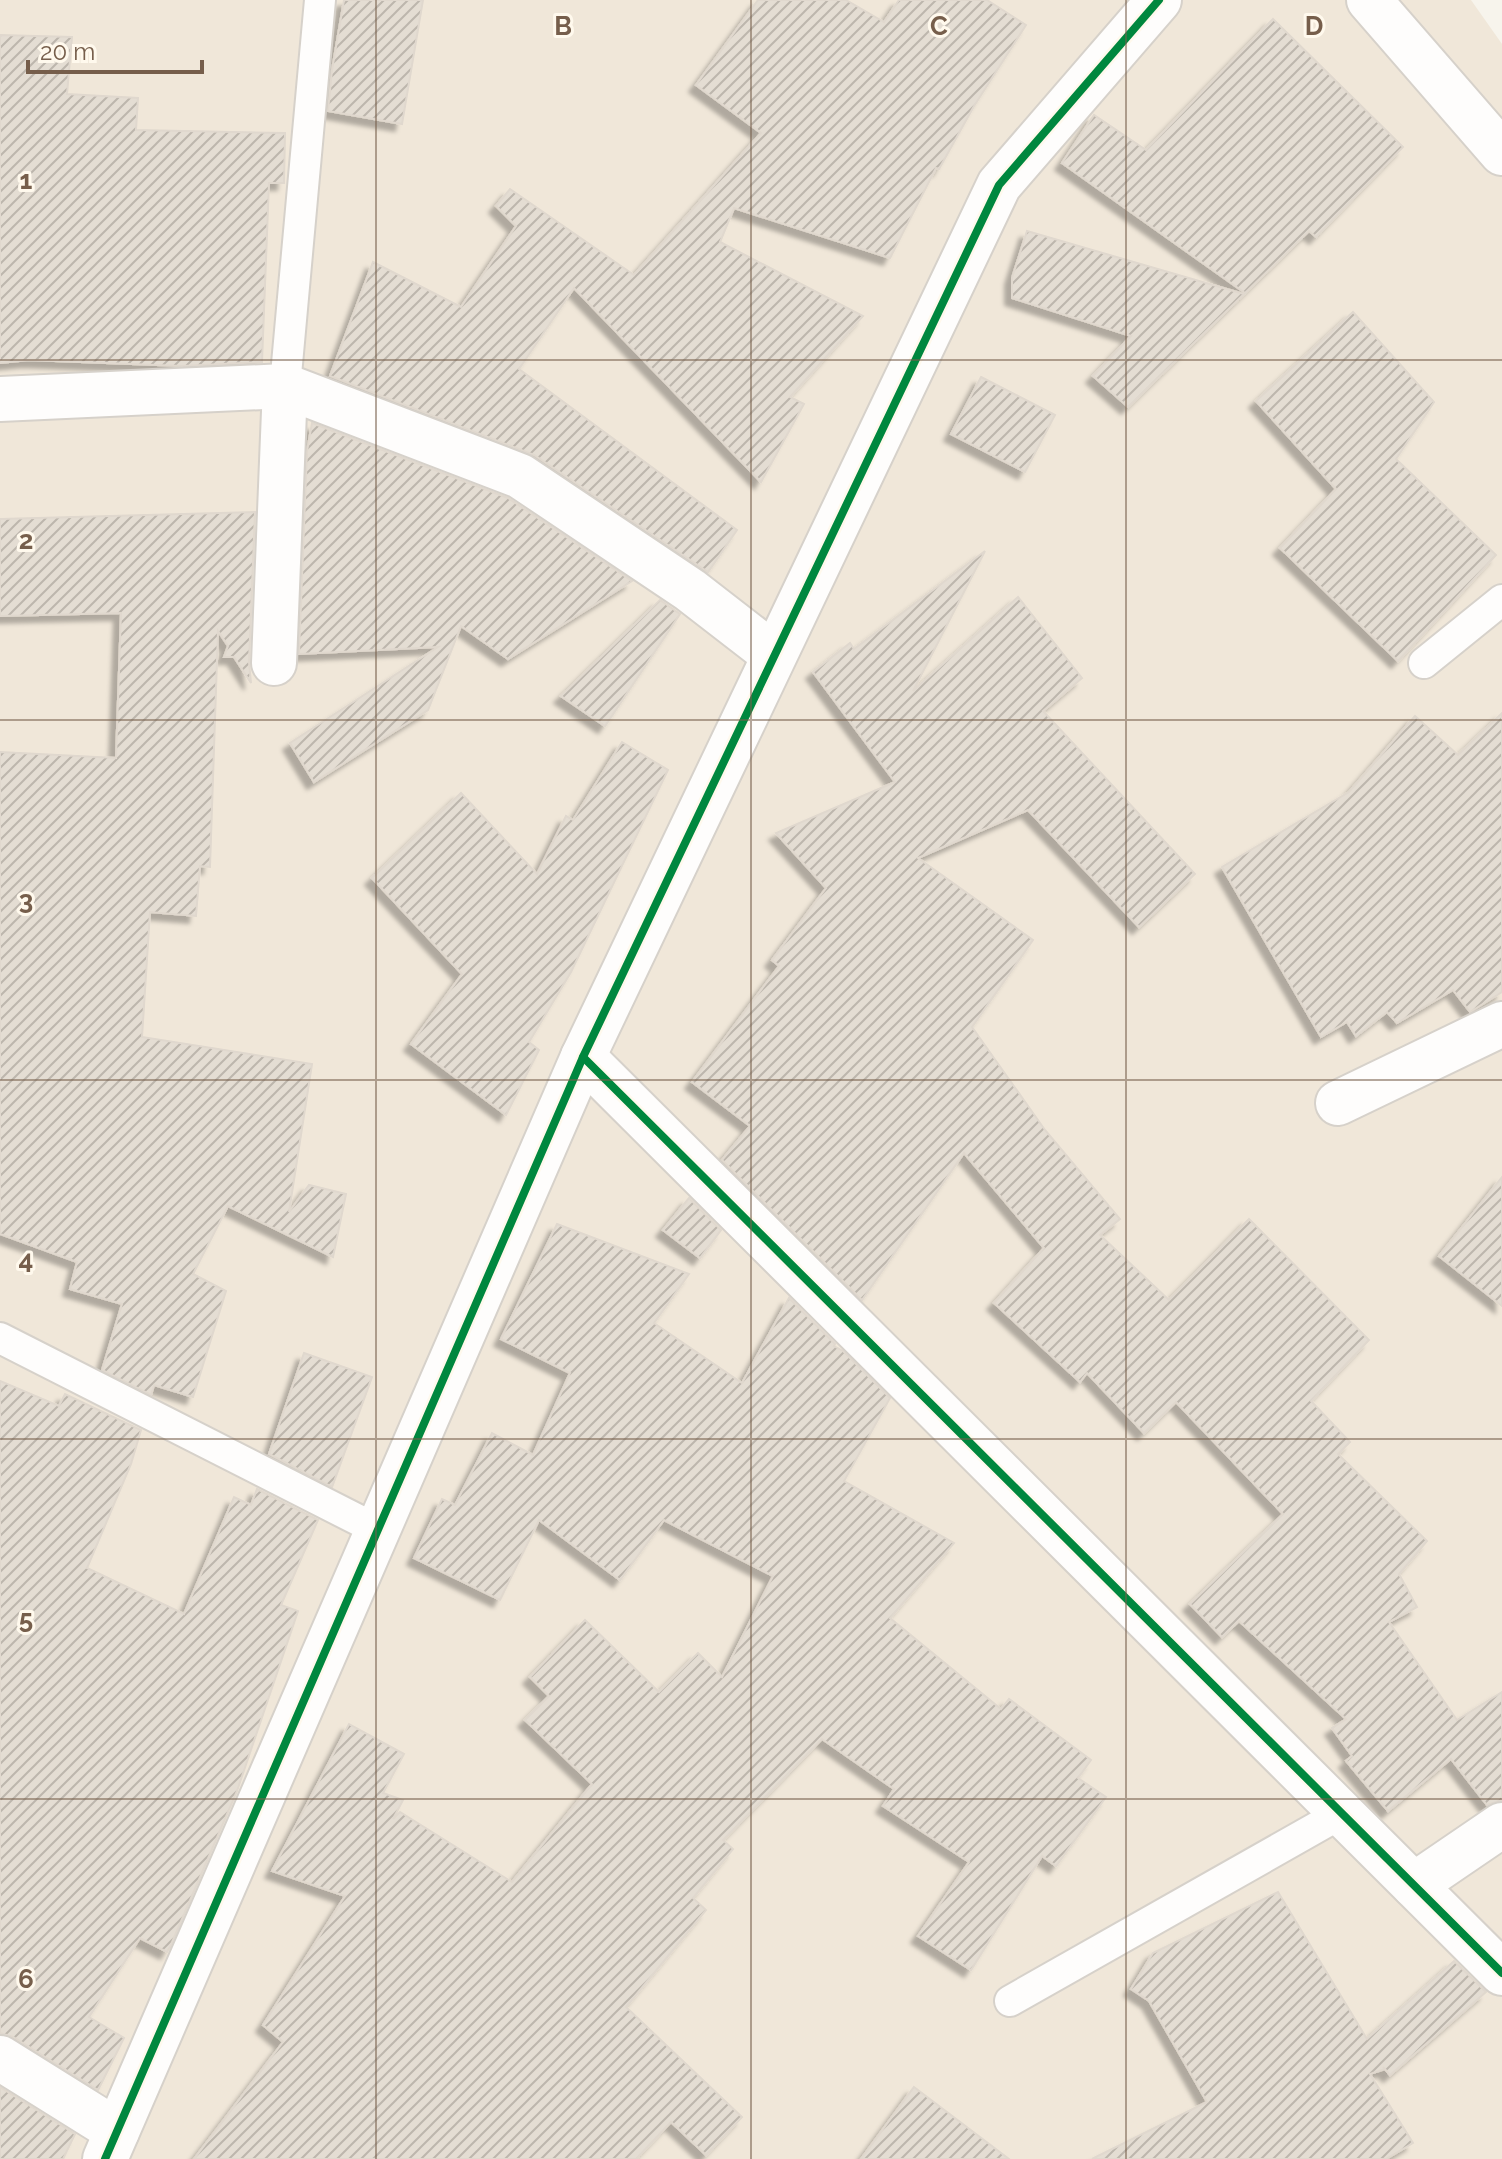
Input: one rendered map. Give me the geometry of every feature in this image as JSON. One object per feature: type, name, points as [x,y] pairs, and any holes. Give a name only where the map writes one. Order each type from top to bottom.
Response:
[{"type":"street","points":[[0,2058],[111,2145],[583,1057],[999,185],[1159,0]]},
{"type":"street","points":[[1369,0],[1502,153]]},
{"type":"street","points":[[0,399],[285,386],[520,476],[690,590],[774,655]]},
{"type":"street","points":[[274,663],[285,386]]},
{"type":"street","points":[[1338,1103],[1502,1024]]},
{"type":"street","points":[[583,1057],[1502,1973]]},
{"type":"street","points":[[1414,1885],[1502,1825]]},
{"type":"lane","points":[[285,386],[320,0]]},
{"type":"lane","points":[[1424,663],[1502,600]]},
{"type":"lane","points":[[0,1338],[378,1530]]},
{"type":"lane","points":[[1010,2001],[1342,1813]]},
{"type":"shaded area","points":[[0,0],[1471,0],[1502,44],[1502,2159],[0,2159]]},
{"type":"building","points":[[344,0],[423,0],[402,124],[328,111]]},
{"type":"building","points":[[758,0],[846,0],[884,22],[899,0],[987,0],[1026,25],[974,106],[939,169],[936,168],[890,258],[734,208],[720,242],[863,316],[790,397],[804,404],[761,482],[574,288],[519,369],[737,530],[708,572],[534,455],[330,376],[373,262],[461,307],[516,226],[496,206],[510,189],[634,275],[761,133],[696,85]]},
{"type":"building","points":[[1273,19],[1403,147],[1316,237],[1309,231],[1245,293],[1062,163],[1094,115],[1146,150]]},
{"type":"building","points":[[0,35],[72,37],[67,94],[138,98],[136,130],[285,133],[284,183],[269,183],[262,362],[182,366],[29,360],[0,363]]},
{"type":"building","points":[[1027,231],[1244,294],[1128,407],[1093,376],[1131,336],[1012,298],[1012,278]]},
{"type":"building","points":[[1353,312],[1434,402],[1396,459],[1496,555],[1398,661],[1280,548],[1336,489],[1256,401]]},
{"type":"building","points":[[981,377],[1055,415],[1025,472],[951,434]]},
{"type":"building","points":[[312,423],[508,498],[632,581],[508,659],[461,626],[428,710],[314,782],[290,743],[438,647],[299,654],[307,451]]},
{"type":"building","points":[[255,512],[249,662],[251,683],[234,657],[224,657],[228,646],[218,631],[210,867],[200,866],[196,916],[150,912],[142,1037],[312,1064],[289,1212],[309,1185],[346,1194],[333,1257],[228,1206],[193,1274],[226,1291],[193,1397],[154,1385],[151,1395],[102,1370],[122,1304],[70,1289],[77,1262],[0,1234],[0,752],[116,758],[121,613],[0,616],[0,519]]},
{"type":"building","points":[[985,551],[913,691],[1018,597],[1082,678],[1043,711],[1195,874],[1139,927],[1028,810],[918,858],[1033,940],[972,1027],[1045,1130],[1120,1219],[1100,1235],[1169,1300],[1249,1219],[1369,1340],[1311,1401],[1350,1442],[1338,1454],[1427,1541],[1399,1574],[1417,1607],[1389,1622],[1457,1720],[1502,1692],[1502,1800],[1487,1805],[1451,1759],[1388,1811],[1346,1761],[1352,1756],[1332,1728],[1346,1719],[1239,1621],[1222,1637],[1190,1604],[1283,1514],[1176,1402],[1144,1433],[1087,1373],[1080,1382],[994,1303],[1044,1248],[964,1153],[862,1300],[722,1160],[750,1126],[692,1082],[779,966],[772,960],[826,888],[776,833],[895,782],[813,672],[850,643],[854,649]]},
{"type":"building","points":[[660,600],[680,614],[605,726],[561,696]]},
{"type":"building","points":[[1502,713],[1502,992],[1470,1012],[1453,990],[1397,1023],[1387,1012],[1356,1036],[1347,1022],[1321,1037],[1222,867],[1349,792],[1415,716],[1458,755]]},
{"type":"building","points":[[622,742],[668,770],[571,972],[529,1042],[539,1050],[506,1115],[411,1044],[462,974],[372,878],[461,793],[537,874],[566,816],[573,820]]},
{"type":"building","points":[[1502,1177],[1502,1306],[1439,1256]]},
{"type":"building","points":[[689,1198],[721,1230],[700,1258],[663,1230]]},
{"type":"building","points":[[557,1224],[689,1274],[654,1323],[742,1383],[789,1298],[834,1346],[843,1351],[890,1398],[844,1481],[954,1543],[890,1618],[1001,1709],[1009,1699],[1091,1760],[1078,1778],[1106,1797],[1056,1866],[1042,1856],[971,1970],[918,1936],[969,1862],[883,1806],[894,1789],[822,1739],[723,1840],[733,1849],[693,1898],[706,1910],[626,2007],[742,2117],[706,2155],[671,2122],[636,2159],[194,2159],[283,2042],[263,2025],[345,1896],[272,1871],[349,1724],[404,1754],[383,1793],[403,1800],[393,1819],[400,1812],[512,1882],[592,1784],[525,1720],[549,1696],[530,1677],[585,1620],[659,1692],[698,1653],[722,1677],[773,1576],[664,1520],[620,1580],[539,1520],[500,1600],[414,1558],[442,1499],[455,1505],[492,1433],[533,1455],[570,1373],[501,1339]]},
{"type":"building","points":[[304,1353],[372,1377],[332,1487],[269,1454]]},
{"type":"building","points":[[0,1381],[59,1406],[65,1394],[141,1430],[131,1464],[87,1568],[184,1614],[234,1497],[251,1505],[257,1489],[318,1520],[281,1605],[298,1611],[237,1791],[170,1947],[167,1952],[140,1938],[89,2017],[124,2038],[98,2090],[13,2037],[0,2033]]},
{"type":"building","points":[[1278,1892],[1367,2039],[1454,1961],[1486,1992],[1390,2075],[1385,2069],[1370,2074],[1413,2143],[1386,2159],[1092,2159],[1207,2102],[1149,2001],[1131,1989],[1153,1953]]},
{"type":"building","points":[[0,2087],[75,2134],[63,2159],[0,2159]]},
{"type":"building","points":[[914,2087],[1009,2159],[861,2159]]},
{"type":"cycle path","points":[[105,2159],[583,1057],[999,185],[1159,0]]},
{"type":"cycle path","points":[[583,1057],[1502,1973]]}]
